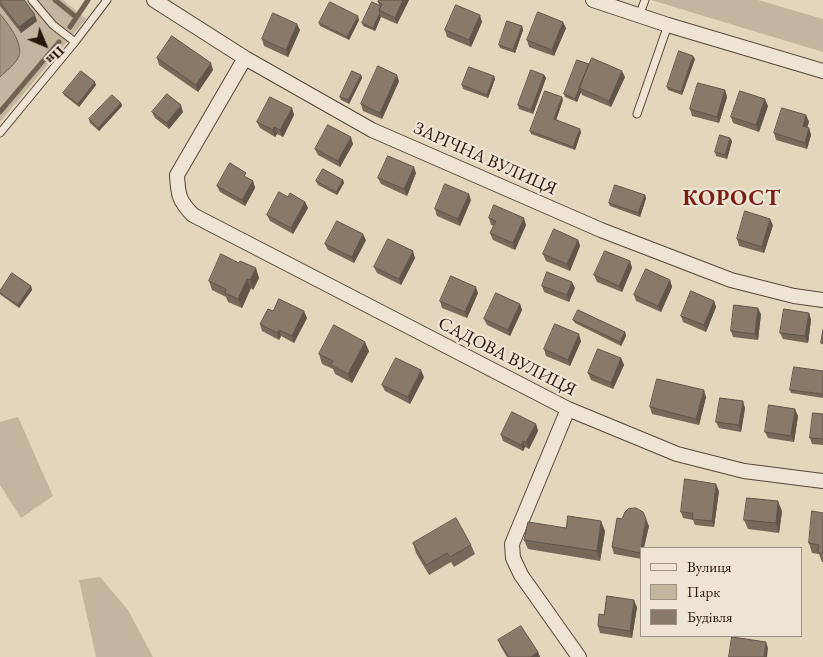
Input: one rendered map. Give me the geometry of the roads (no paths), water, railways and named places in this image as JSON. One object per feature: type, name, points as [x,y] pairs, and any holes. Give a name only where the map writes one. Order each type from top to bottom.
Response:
[{"type":"street","name":"ЗАРІЧНА ВУЛИЦЯ","points":[[154,0],[245,58],[372,130],[601,230],[731,280],[794,296],[823,300]]},
{"type":"street","points":[[593,0],[668,25],[823,71]]},
{"type":"street","name":"САДОВА ВУЛИЦЯ","points":[[245,58],[177,175],[178,193],[182,204],[193,215],[568,409],[677,454],[744,471],[823,481]]},
{"type":"street","points":[[568,409],[512,544],[513,558],[521,575],[579,657]]},
{"type":"lane","points":[[32,0],[54,25],[76,42]]},
{"type":"lane","points":[[0,133],[76,42],[107,0]]},
{"type":"lane","points":[[640,16],[645,0]]},
{"type":"lane","points":[[637,114],[668,25]]},
{"type":"waterway","points":[[55,0],[76,17]]},
{"type":"waterway","points":[[70,27],[88,0]]},
{"type":"waterway","points":[[0,112],[59,42]]},
{"type":"district","name":"КОРОСТ","points":[[732,199]]}]
